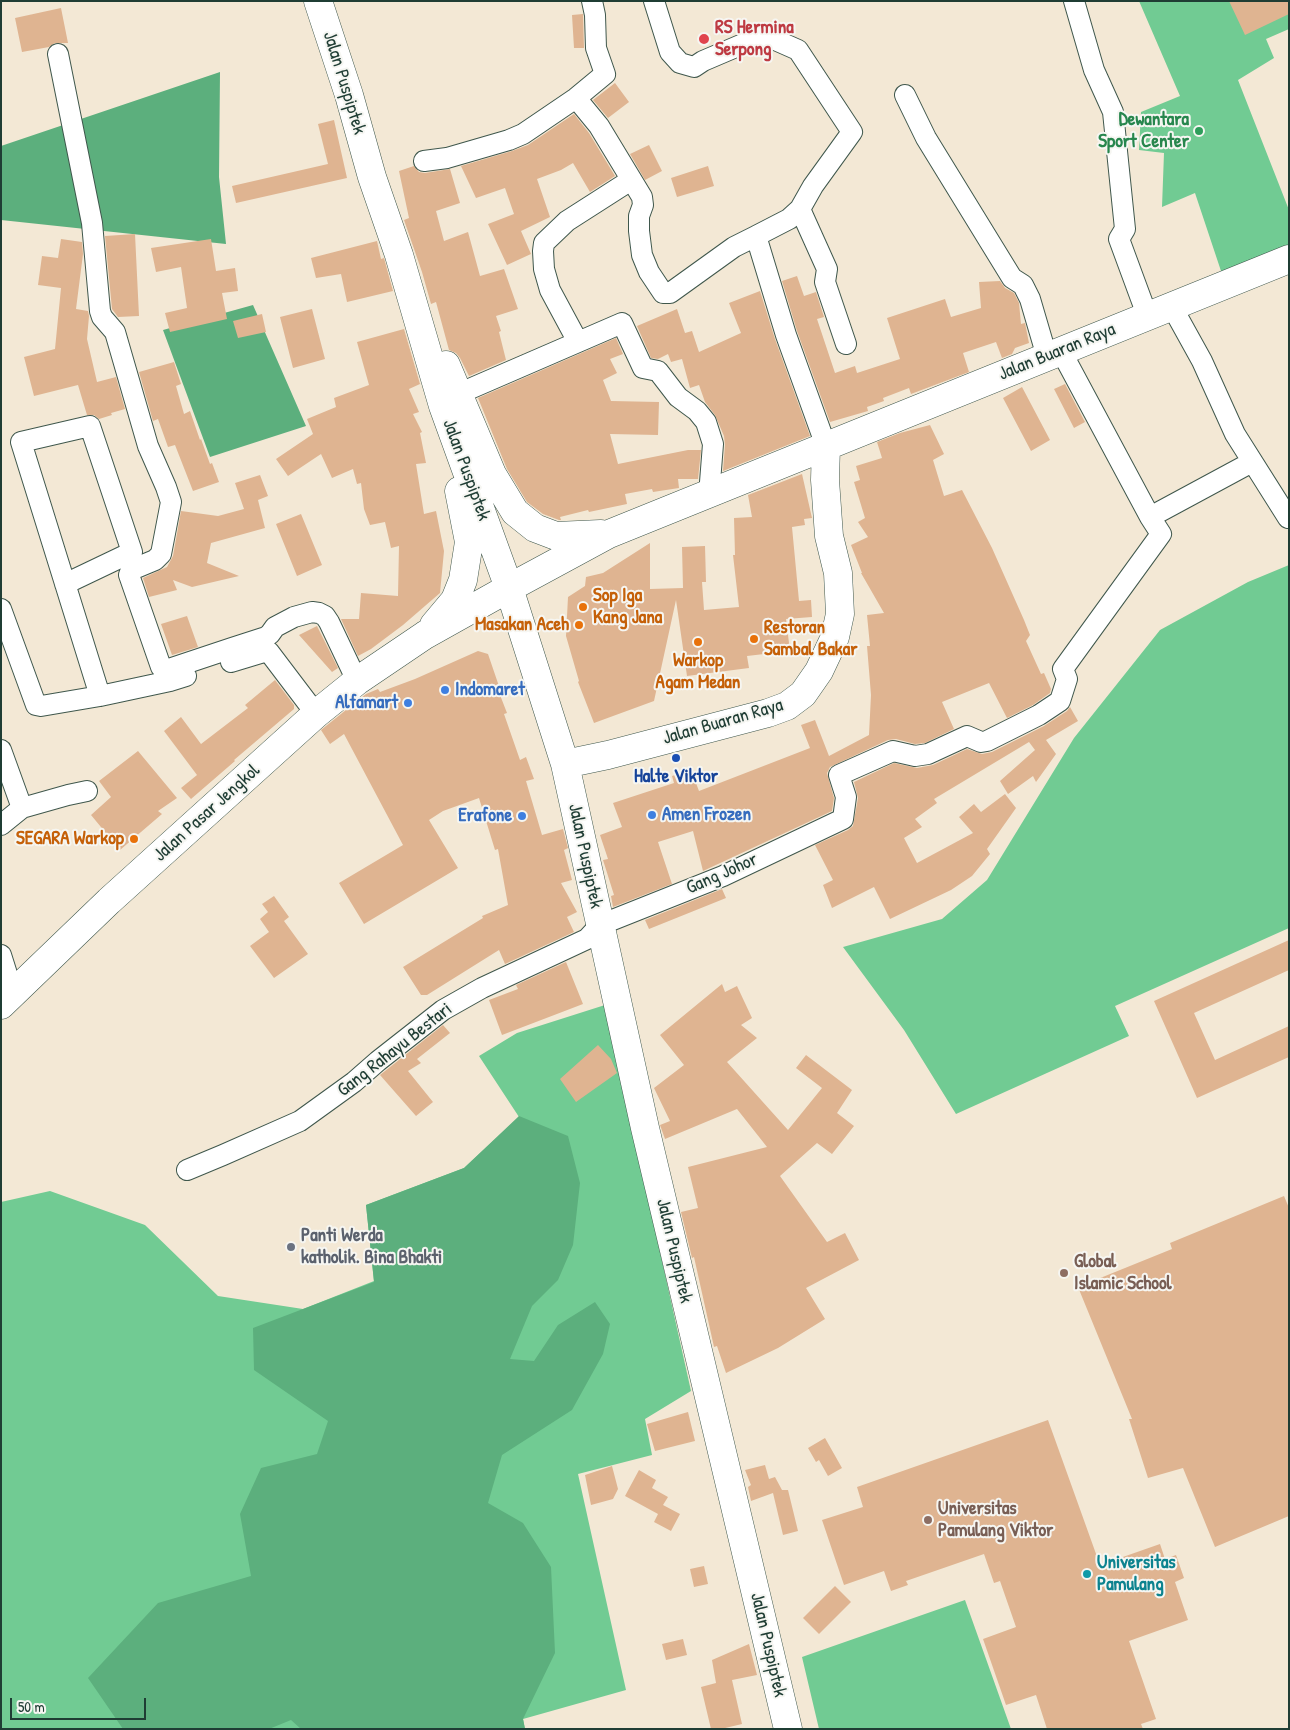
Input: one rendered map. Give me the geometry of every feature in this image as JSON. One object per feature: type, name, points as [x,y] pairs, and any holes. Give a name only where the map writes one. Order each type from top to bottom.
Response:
[{"type":"main road","name":"Jalan Puspiptek","points":[[318,1],[349,95],[372,177],[450,400],[565,764],[668,1223],[788,1729]]},
{"type":"main road","name":"Jalan Buaran Raya","points":[[425,635],[609,534],[1289,258]]},
{"type":"main road","points":[[450,400],[515,512],[535,528],[556,536],[609,534]]},
{"type":"main road","points":[[425,635],[455,600],[462,580],[469,542],[450,400]]},
{"type":"main road","name":"Jalan Buaran Raya","points":[[565,764],[608,755],[768,713],[787,706],[803,694],[819,671],[835,637],[840,614],[838,573],[829,536],[825,480],[826,446]]},
{"type":"main road","points":[[793,459],[808,462],[825,480]]},
{"type":"main road","name":"Jalan Pasar Jengkol","points":[[7,999],[116,895],[316,714],[357,681],[425,635]]},
{"type":"street","points":[[424,161],[447,158],[509,140],[522,134],[576,98],[605,74],[596,48],[595,15],[592,1]]},
{"type":"street","points":[[576,98],[599,126],[642,197],[643,205],[639,216],[642,255],[649,272],[663,293],[670,293],[734,247],[789,219],[800,209],[813,186],[852,132],[798,50],[764,35],[703,62],[694,68],[680,63],[670,52],[654,1]]},
{"type":"street","points":[[1074,1],[1094,70],[1114,112],[1125,229],[1118,239],[1159,310],[1202,361],[1224,412],[1252,462],[1288,518]]},
{"type":"street","points":[[58,54],[92,223],[100,311],[102,317],[115,332],[150,453],[171,502],[162,554],[156,560],[131,570],[130,575],[161,667],[164,670],[169,669],[266,637],[275,627],[294,616],[312,612],[325,616],[329,622],[357,681]]},
{"type":"street","points":[[905,95],[926,138],[1012,278],[1023,284],[1054,354],[1150,517],[1252,462]]},
{"type":"street","points":[[578,342],[550,290],[544,269],[542,251],[544,243],[567,221],[631,180]]},
{"type":"street","points":[[800,209],[827,269],[824,282],[846,344]]},
{"type":"street","points":[[756,236],[786,335],[826,446]]},
{"type":"street","points":[[450,400],[622,323],[643,368],[658,371],[678,397],[696,411],[706,422],[713,444],[708,494]]},
{"type":"street","points":[[65,584],[132,552],[90,426],[21,442],[65,584],[100,696]]},
{"type":"street","name":"Gang Johor","points":[[600,925],[723,876],[843,819],[846,797],[839,775],[893,751],[915,756],[928,754],[967,736],[981,742],[986,741],[1032,719],[1060,701],[1067,679],[1063,669],[1161,534],[1150,517]]},
{"type":"street","points":[[1,609],[36,705],[41,706],[100,696],[170,681],[267,651],[316,714]]},
{"type":"street","points":[[1,750],[22,808]]},
{"type":"street","points":[[1,825],[22,808],[68,795],[87,792]]},
{"type":"street","name":"Gang Rahayu Bestari","points":[[187,1170],[300,1120],[354,1082],[443,1010],[482,988],[587,938],[600,925]]},
{"type":"street","points":[[1,956],[7,999]]},
{"type":"green space","name":"Dewantara Sport Center","points":[[1139,1],[1289,1],[1289,29],[1266,39],[1274,58],[1238,80],[1289,210],[1289,247],[1223,277],[1195,193],[1162,207],[1164,153],[1139,150],[1141,112],[1180,96]]},
{"type":"green space","points":[[220,72],[219,177],[226,244],[1,220],[1,146]]},
{"type":"green space","points":[[253,305],[306,426],[210,457],[163,330]]},
{"type":"green space","points":[[1289,565],[1289,928],[1115,1006],[1129,1036],[956,1114],[904,1030],[843,947],[942,919],[987,880],[1074,738],[1160,630],[1248,582]]},
{"type":"green space","points":[[605,1005],[691,1391],[645,1419],[652,1455],[578,1474],[626,1690],[523,1719],[525,1729],[1,1729],[1,1202],[50,1191],[145,1225],[218,1296],[303,1309],[374,1281],[366,1205],[464,1168],[519,1117],[479,1056],[517,1033]]},
{"type":"green space","points":[[519,1116],[568,1136],[580,1183],[573,1245],[558,1280],[532,1306],[510,1359],[534,1361],[558,1325],[595,1302],[610,1324],[603,1354],[572,1410],[502,1455],[488,1503],[523,1523],[551,1567],[555,1653],[523,1719],[525,1729],[301,1729],[291,1720],[269,1729],[123,1729],[88,1678],[158,1603],[251,1576],[240,1514],[261,1468],[317,1454],[328,1421],[254,1370],[253,1328],[374,1282],[366,1205],[464,1168]]},
{"type":"green space","points":[[965,1600],[1011,1729],[819,1729],[802,1657]]},
{"type":"building","points":[[1229,1],[1289,1],[1289,14],[1245,35]]},
{"type":"building","points":[[61,8],[68,43],[55,43],[49,47],[22,52],[15,18]]},
{"type":"building","points":[[583,14],[584,48],[574,48],[572,15]]},
{"type":"building","points":[[615,83],[629,102],[608,118],[593,100]]},
{"type":"building","points":[[574,114],[589,133],[615,176],[590,192],[573,163],[561,170],[537,179],[550,217],[521,231],[531,254],[507,265],[488,224],[514,214],[505,188],[476,198],[461,166],[528,145]]},
{"type":"building","points":[[334,120],[347,178],[236,203],[232,186],[328,164],[318,124]]},
{"type":"building","points":[[649,145],[662,171],[645,180],[630,154]]},
{"type":"building","points":[[414,166],[419,172],[425,173],[450,169],[460,203],[436,211],[444,241],[468,232],[480,276],[504,269],[518,309],[496,316],[501,331],[499,332],[506,360],[469,376],[460,358],[456,353],[449,350],[436,302],[431,304],[404,220],[409,218],[399,171]]},
{"type":"building","points":[[708,166],[714,186],[677,197],[671,178]]},
{"type":"building","points":[[135,234],[139,316],[118,317],[112,309],[105,236]]},
{"type":"building","points":[[61,239],[82,242],[83,254],[76,309],[88,311],[87,339],[97,382],[116,377],[125,409],[99,419],[94,415],[87,415],[78,385],[34,396],[24,357],[55,349],[61,288],[38,285],[42,256],[58,258]]},
{"type":"building","points":[[211,239],[216,271],[235,268],[238,291],[222,293],[227,319],[170,332],[165,313],[187,308],[181,267],[156,272],[151,248]]},
{"type":"building","points":[[377,241],[381,259],[384,258],[393,291],[347,302],[341,274],[316,278],[311,258]]},
{"type":"building","points":[[797,276],[804,296],[816,292],[824,317],[817,319],[835,373],[855,366],[857,373],[900,359],[887,318],[945,299],[951,317],[981,308],[979,282],[1000,281],[1005,288],[1014,293],[1019,303],[1021,324],[1025,323],[1029,343],[1015,348],[1012,354],[1002,358],[996,342],[963,353],[969,372],[911,394],[909,388],[883,398],[884,401],[867,407],[868,411],[830,422],[797,331],[782,281]]},
{"type":"building","points":[[760,291],[810,436],[723,471],[724,436],[715,415],[705,402],[699,385],[690,388],[682,359],[671,362],[668,354],[658,359],[651,358],[637,326],[677,309],[685,333],[692,331],[699,352],[741,333],[729,303]]},
{"type":"building","points":[[312,309],[325,359],[293,368],[280,317]]},
{"type":"building","points":[[262,314],[266,332],[238,338],[233,321]]},
{"type":"building","points":[[404,329],[420,384],[409,389],[419,412],[413,414],[422,432],[420,433],[426,463],[416,464],[424,514],[436,511],[444,551],[440,593],[403,625],[371,649],[358,656],[341,619],[359,619],[361,593],[398,596],[399,546],[391,548],[385,522],[370,525],[364,509],[361,483],[357,484],[353,469],[332,478],[321,454],[288,476],[276,459],[313,434],[307,419],[336,407],[334,398],[369,385],[357,342]]},
{"type":"building","points":[[616,338],[623,354],[610,359],[617,373],[603,380],[611,401],[659,402],[658,435],[610,434],[618,464],[688,450],[701,450],[698,479],[678,479],[679,488],[653,492],[652,489],[625,494],[627,504],[589,512],[588,510],[560,517],[561,520],[559,520],[543,514],[527,502],[507,469],[478,398]]},
{"type":"building","points":[[174,362],[181,384],[176,386],[184,414],[190,411],[200,440],[219,482],[193,491],[175,445],[168,447],[158,419],[153,421],[139,372]]},
{"type":"building","points":[[1065,384],[1085,422],[1074,428],[1054,389]]},
{"type":"building","points":[[1022,387],[1050,440],[1031,451],[1003,398]]},
{"type":"building","points":[[930,425],[944,454],[933,460],[944,496],[962,490],[992,548],[1024,620],[1030,635],[1026,641],[1041,674],[1044,673],[1051,689],[1050,693],[1033,705],[1007,718],[989,683],[942,702],[954,729],[925,743],[915,744],[896,739],[888,740],[830,767],[827,773],[834,798],[832,811],[703,871],[693,831],[658,842],[672,884],[613,907],[611,896],[614,895],[603,860],[608,859],[600,835],[622,827],[613,803],[674,783],[672,776],[691,770],[699,791],[810,748],[801,725],[815,720],[829,756],[869,735],[871,695],[867,646],[870,646],[867,615],[884,613],[861,573],[851,545],[868,537],[858,522],[865,518],[854,482],[860,480],[856,466],[882,458],[877,442],[900,433]]},
{"type":"building","points":[[802,474],[812,518],[804,519],[805,525],[792,527],[799,601],[811,600],[812,617],[786,619],[790,651],[747,656],[749,668],[687,676],[676,600],[654,701],[594,723],[578,682],[566,636],[568,597],[585,586],[586,577],[603,573],[650,543],[650,589],[683,588],[682,547],[705,546],[706,582],[702,582],[704,610],[739,607],[733,555],[735,555],[734,518],[752,517],[748,495]]},
{"type":"building","points":[[260,475],[268,496],[258,500],[265,528],[211,543],[207,563],[239,576],[192,587],[173,580],[177,590],[149,597],[143,578],[167,567],[173,556],[181,511],[218,516],[244,509],[235,483]]},
{"type":"building","points":[[301,514],[322,565],[297,576],[276,524]]},
{"type":"building","points":[[187,616],[198,647],[172,655],[161,624]]},
{"type":"building","points":[[317,626],[338,668],[332,672],[299,635]]},
{"type":"building","points":[[478,651],[488,654],[507,713],[504,714],[520,760],[526,757],[534,779],[526,781],[542,835],[563,829],[568,848],[564,850],[572,880],[561,883],[577,912],[567,917],[574,932],[505,964],[499,950],[427,995],[421,995],[403,967],[483,918],[482,916],[508,905],[498,849],[495,850],[479,798],[443,811],[429,820],[458,868],[364,924],[339,883],[403,845],[344,734],[330,744],[321,730],[366,694],[378,689],[380,692],[415,679]]},
{"type":"building","points":[[275,680],[294,705],[294,709],[191,799],[181,788],[197,775],[164,731],[181,717],[201,744],[248,708],[245,705]]},
{"type":"building","points":[[1070,707],[1078,721],[1046,740],[1056,754],[1036,782],[1033,776],[1008,794],[1000,781],[1035,750],[1029,742],[934,799],[937,803],[915,819],[922,827],[904,838],[917,863],[973,833],[959,817],[974,804],[981,812],[1005,794],[1016,808],[987,849],[990,854],[972,876],[951,890],[890,919],[874,887],[832,908],[823,885],[833,880],[815,845],[853,826],[858,798],[854,782],[894,763],[917,768],[933,765],[967,749],[982,754],[992,752],[1044,726]]},
{"type":"building","points":[[138,751],[177,798],[158,811],[162,814],[120,850],[91,815],[111,797],[99,781]]},
{"type":"building","points":[[722,889],[726,898],[649,929],[645,920]]},
{"type":"building","points":[[274,896],[289,917],[284,921],[308,954],[274,978],[250,946],[269,932],[260,919],[268,912],[262,904]]},
{"type":"building","points":[[1289,940],[1289,970],[1194,1013],[1215,1060],[1289,1026],[1289,1057],[1197,1098],[1154,1001]]},
{"type":"building","points":[[566,962],[583,1004],[502,1035],[489,1000],[518,989],[516,985]]},
{"type":"building","points":[[722,984],[725,992],[737,986],[752,1018],[741,1025],[757,1038],[727,1062],[788,1130],[822,1088],[796,1068],[806,1055],[852,1090],[837,1113],[854,1126],[832,1154],[817,1143],[780,1176],[827,1242],[845,1233],[859,1260],[806,1288],[825,1319],[778,1348],[726,1373],[717,1346],[714,1347],[694,1257],[692,1258],[681,1212],[698,1208],[688,1167],[767,1147],[737,1109],[665,1139],[660,1125],[670,1121],[654,1088],[684,1065],[660,1035]]},
{"type":"building","points":[[443,1025],[450,1033],[417,1059],[421,1063],[408,1071],[433,1102],[416,1116],[380,1075]]},
{"type":"building","points":[[598,1045],[611,1059],[617,1073],[576,1102],[560,1079]]},
{"type":"building","points":[[1284,1196],[1289,1208],[1289,1516],[1215,1547],[1183,1468],[1148,1478],[1129,1419],[1132,1419],[1078,1287],[1172,1249],[1170,1243]]},
{"type":"building","points":[[688,1412],[695,1441],[655,1451],[647,1424]]},
{"type":"building","name":"Universitas Pamulang","points":[[1048,1420],[1100,1565],[1160,1544],[1165,1559],[1176,1555],[1184,1578],[1175,1582],[1188,1620],[1129,1641],[1156,1719],[1141,1724],[1143,1729],[1047,1729],[1036,1695],[1006,1705],[983,1639],[1016,1627],[1000,1581],[994,1583],[984,1554],[906,1581],[908,1585],[891,1591],[884,1571],[844,1585],[822,1520],[863,1507],[857,1487]]},
{"type":"building","points":[[825,1438],[842,1468],[828,1476],[819,1460],[816,1462],[808,1448]]},
{"type":"building","points":[[765,1465],[769,1479],[775,1477],[782,1490],[788,1490],[798,1531],[783,1535],[773,1493],[751,1501],[748,1487],[751,1485],[745,1470]]},
{"type":"building","points":[[612,1466],[618,1489],[613,1499],[591,1505],[585,1475]]},
{"type":"building","points":[[639,1470],[656,1480],[652,1488],[668,1497],[663,1505],[680,1514],[671,1531],[654,1522],[658,1514],[625,1496]]},
{"type":"building","points":[[704,1566],[708,1584],[694,1587],[690,1569]]},
{"type":"building","points":[[835,1586],[851,1602],[819,1634],[803,1618]]},
{"type":"building","points":[[683,1639],[687,1655],[666,1660],[662,1644]]},
{"type":"building","points":[[749,1644],[757,1675],[732,1680],[742,1724],[721,1729],[711,1729],[701,1687],[716,1683],[712,1660]]},
{"type":"place","name":"RS Hermina Serpong","points":[[704,39]]},
{"type":"place","name":"Dewantara Sport Center","points":[[1199,131]]},
{"type":"place","name":"Sop Iga Kang Jana","points":[[583,607]]},
{"type":"place","name":"Masakan Aceh","points":[[579,625]]},
{"type":"place","name":"Restoran Sambal Bakar","points":[[754,639]]},
{"type":"place","name":"Warkop Agam Medan","points":[[698,642]]},
{"type":"place","name":"Indomaret","points":[[445,690]]},
{"type":"place","name":"Alfamart","points":[[408,703]]},
{"type":"place","name":"Halte Viktor","points":[[676,758]]},
{"type":"place","name":"Amen Frozen","points":[[652,815]]},
{"type":"place","name":"Erafone","points":[[522,816]]},
{"type":"place","name":"SEGARA Warkop","points":[[134,839]]},
{"type":"place","name":"Panti Werda katholik. Bina Bhakti","points":[[291,1247]]},
{"type":"place","name":"Global Islamic School","points":[[1064,1273]]},
{"type":"place","name":"Universitas Pamulang Viktor","points":[[928,1520]]},
{"type":"place","name":"Universitas Pamulang","points":[[1087,1574]]}]
